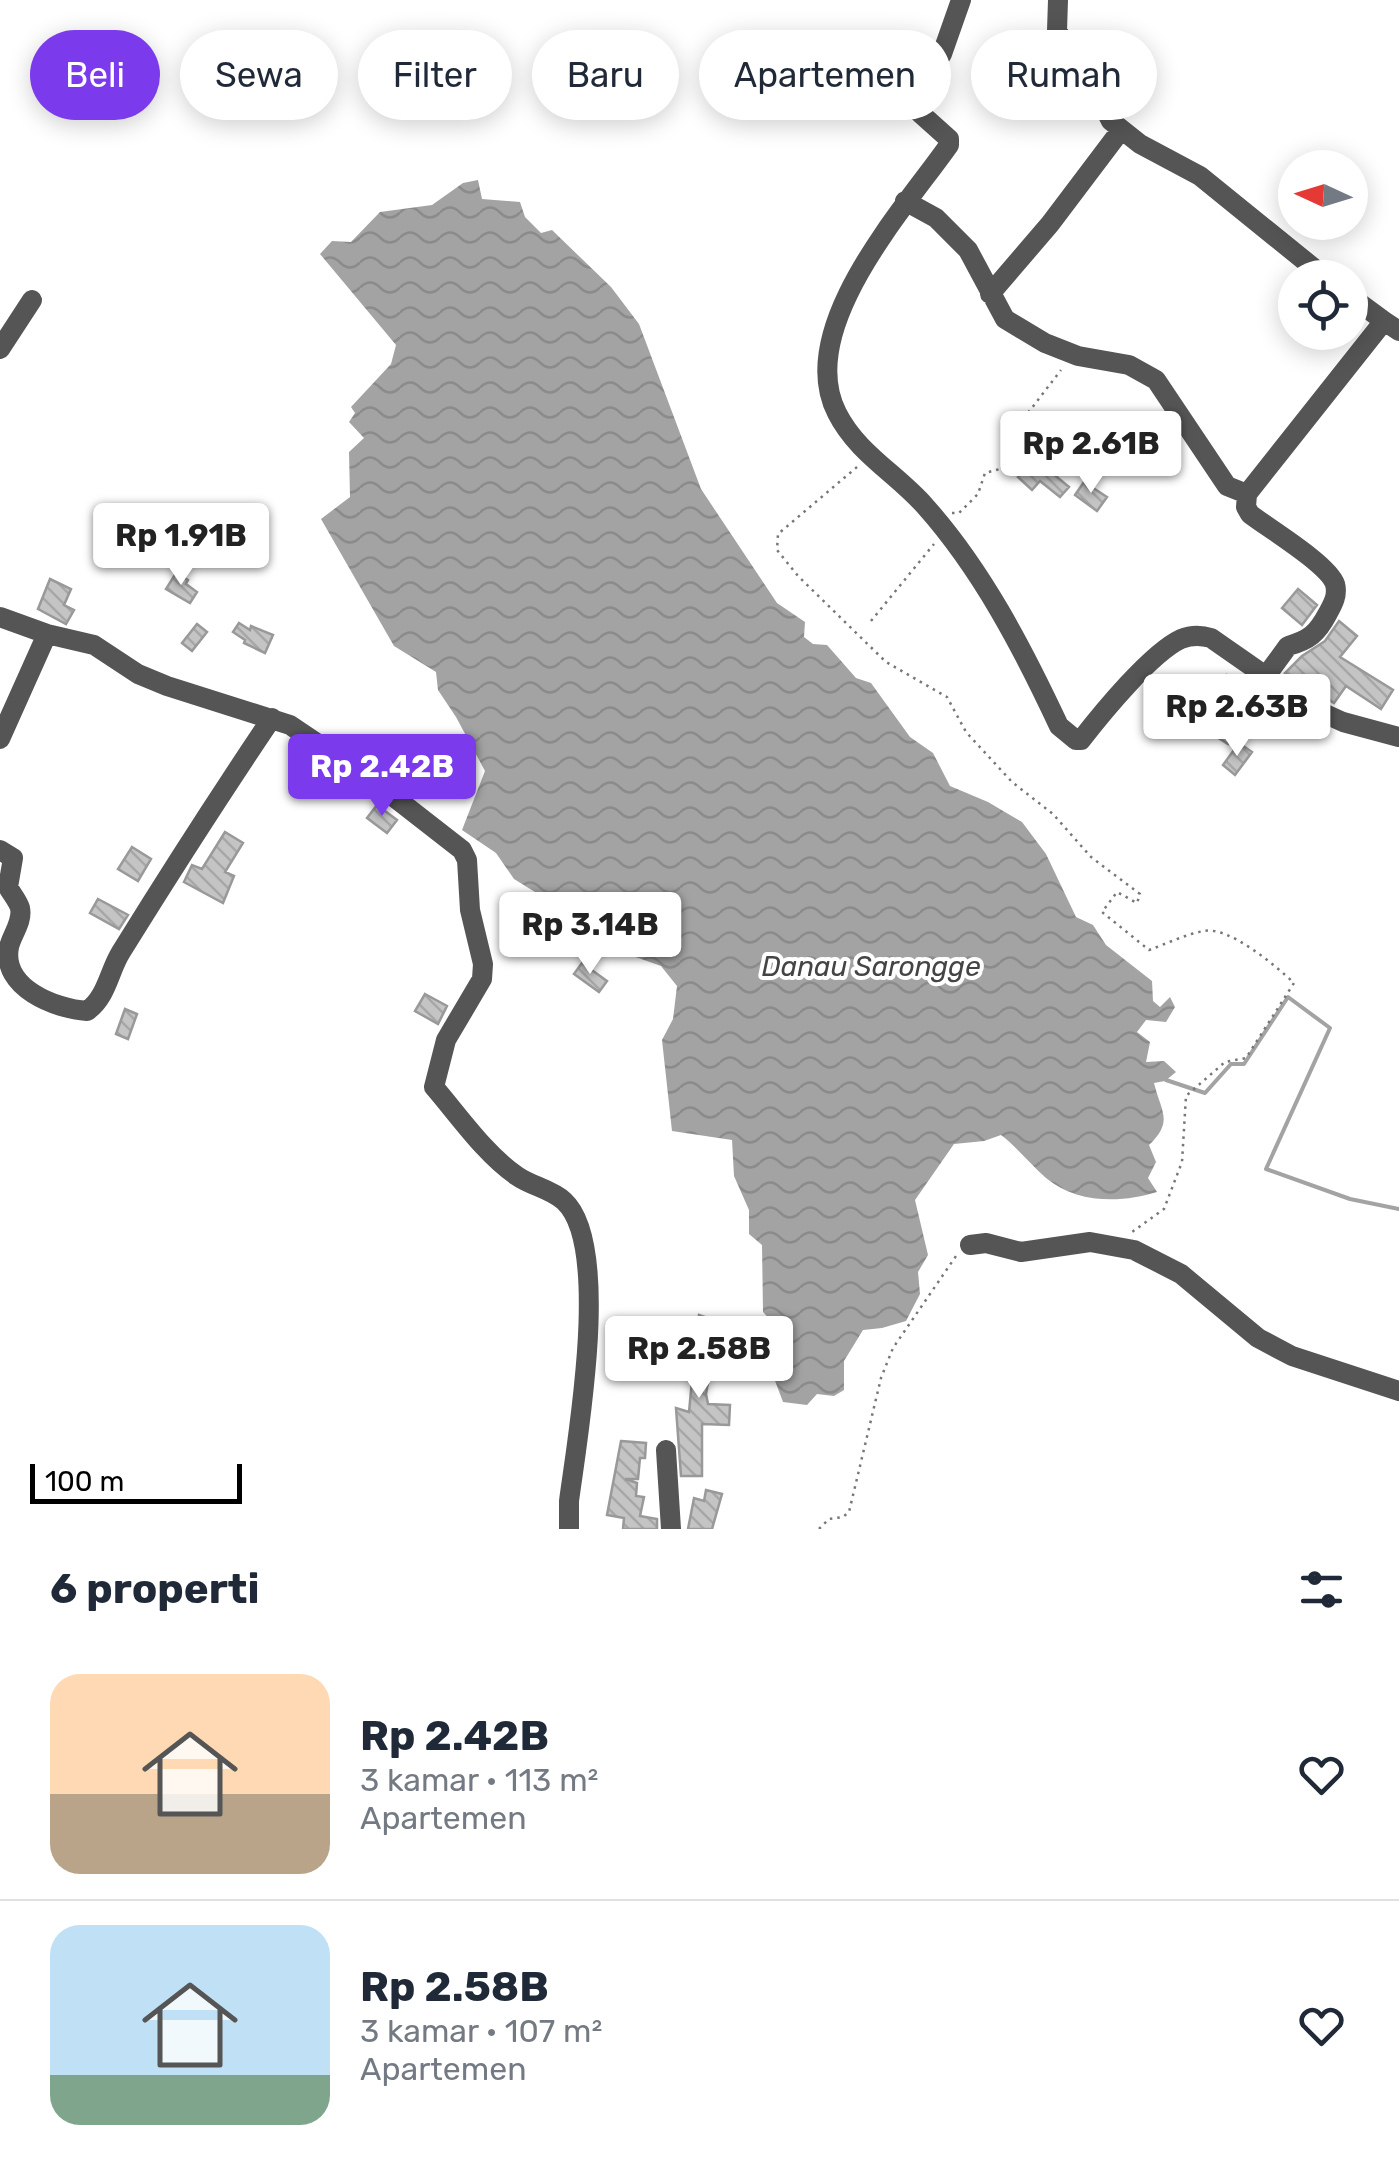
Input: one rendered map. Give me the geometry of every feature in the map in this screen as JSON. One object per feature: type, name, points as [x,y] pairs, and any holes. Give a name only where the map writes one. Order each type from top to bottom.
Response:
[{"type":"street","points":[[961,0],[942,54],[913,100],[920,113],[949,139],[949,146],[905,201],[855,280],[836,323],[828,367],[836,412],[870,455],[937,522],[996,605],[1059,726],[1076,740],[1081,740],[1156,658],[1181,639],[1197,635],[1212,638],[1322,713],[1399,736]]},
{"type":"street","points":[[1058,0],[1057,31],[1096,90],[1111,121],[1200,176],[1304,260]]},
{"type":"street","points":[[990,294],[1050,224],[1121,130]]},
{"type":"street","points":[[905,201],[927,212],[968,250],[1005,319],[1045,343],[1129,365],[1156,380],[1227,486],[1247,494]]},
{"type":"street","points":[[0,349],[32,300]]},
{"type":"street","points":[[1266,676],[1288,646],[1304,643],[1320,628],[1336,588],[1333,578],[1250,514],[1247,494],[1391,326],[1368,309]]},
{"type":"street","points":[[0,616],[47,634],[94,645],[138,674],[167,686],[290,725],[376,783],[462,850],[467,860],[470,910],[483,964],[482,978],[446,1040],[434,1087],[503,1166],[566,1202],[581,1234],[588,1258],[590,1296],[569,1529]]},
{"type":"street","points":[[0,739],[47,634]]},
{"type":"street","points":[[0,850],[12,858],[8,887],[20,905],[19,922],[8,950],[15,974],[28,992],[88,1011],[97,1003],[118,958],[192,837],[272,718]]},
{"type":"street","points":[[970,1246],[986,1243],[1020,1252],[1072,1242],[1134,1250],[1182,1274],[1244,1327],[1292,1356],[1399,1391]]},
{"type":"street","points":[[666,1450],[671,1529]]},
{"type":"path","points":[[871,621],[930,553],[937,522],[960,513],[978,494],[985,472],[1011,466],[1023,448],[1021,422],[1062,370],[1068,352]]},
{"type":"path","points":[[870,455],[778,534],[777,550],[798,576],[886,662],[947,697],[966,732],[1012,782],[1053,814],[1090,857],[1140,894],[1137,903],[1117,892],[1102,912],[1149,950],[1207,930],[1232,938],[1274,964],[1294,983],[1246,1058],[1225,1062],[1186,1096],[1182,1162],[1164,1208],[1145,1219],[1116,1247]]},
{"type":"path","points":[[820,1529],[828,1519],[846,1516],[850,1508],[874,1400],[893,1348],[958,1253],[970,1246]]},
{"type":"water","name":"Danau Sarongge","points":[[478,180],[482,199],[520,202],[525,217],[541,233],[552,230],[611,287],[639,324],[701,489],[777,603],[805,622],[804,637],[813,644],[827,645],[856,678],[871,683],[910,737],[933,753],[950,786],[1022,822],[1046,854],[1076,917],[1093,925],[1106,945],[1152,981],[1153,1001],[1160,1007],[1170,997],[1175,1007],[1166,1022],[1146,1020],[1137,1032],[1150,1042],[1146,1062],[1164,1061],[1176,1072],[1165,1081],[1154,1083],[1163,1122],[1149,1145],[1156,1162],[1148,1178],[1157,1192],[1115,1199],[1086,1197],[1058,1187],[1001,1135],[954,1144],[915,1200],[928,1255],[918,1272],[920,1294],[906,1321],[863,1330],[844,1361],[844,1390],[834,1396],[817,1394],[807,1405],[783,1402],[771,1370],[775,1325],[763,1312],[762,1245],[749,1234],[749,1210],[734,1176],[732,1140],[672,1131],[662,1040],[673,1019],[677,986],[661,966],[630,955],[629,924],[588,903],[564,910],[514,879],[496,853],[462,830],[485,771],[438,690],[436,672],[394,646],[321,519],[350,497],[349,452],[364,438],[349,422],[355,413],[351,407],[391,364],[396,345],[320,254],[332,241],[351,242],[380,212],[432,205],[463,183]]},
{"type":"building","points":[[1042,447],[1060,462],[1052,473],[1069,487],[1060,497],[1040,481],[1032,490],[1018,477]]},
{"type":"building","points":[[1084,482],[1107,497],[1097,511],[1075,495]]},
{"type":"building","points":[[176,573],[197,592],[190,603],[166,589]]},
{"type":"building","points":[[50,579],[71,589],[64,605],[74,610],[66,624],[38,609]]},
{"type":"building","points":[[1298,589],[1317,605],[1302,625],[1282,608]]},
{"type":"building","points":[[1339,621],[1357,636],[1340,657],[1393,690],[1381,709],[1346,686],[1334,703],[1285,673],[1325,641]]},
{"type":"building","points":[[239,623],[273,635],[265,653],[244,643],[233,632]]},
{"type":"building","points":[[197,624],[207,632],[192,651],[182,643]]},
{"type":"building","points":[[1227,675],[1269,698],[1261,710],[1251,700],[1222,686]]},
{"type":"building","points":[[1213,718],[1235,732],[1228,744],[1206,730]]},
{"type":"building","points":[[1239,743],[1252,752],[1235,775],[1223,765]]},
{"type":"building","points":[[377,805],[397,820],[387,833],[367,818]]},
{"type":"building","points":[[225,832],[243,843],[225,872],[234,876],[223,903],[184,882],[192,865],[202,869]]},
{"type":"building","points":[[132,847],[151,859],[138,881],[118,869]]},
{"type":"building","points":[[98,899],[128,915],[119,929],[90,913]]},
{"type":"building","points":[[582,963],[607,981],[599,992],[574,974]]},
{"type":"building","points":[[425,994],[447,1006],[438,1024],[415,1011]]},
{"type":"building","points":[[125,1009],[137,1014],[128,1039],[116,1034]]},
{"type":"building","points":[[699,1315],[719,1322],[706,1394],[708,1404],[730,1405],[729,1425],[702,1424],[702,1476],[681,1476],[676,1408],[689,1412],[692,1380],[688,1380]]},
{"type":"building","points":[[621,1441],[646,1443],[638,1479],[625,1479],[637,1483],[636,1496],[644,1497],[640,1516],[657,1519],[657,1529],[623,1529],[624,1518],[607,1515]]},
{"type":"building","points":[[706,1490],[722,1494],[712,1529],[688,1529],[694,1498],[704,1501]]},
{"type":"waterway","points":[[1166,1080],[1205,1093],[1231,1064],[1244,1064],[1288,997],[1330,1028],[1266,1169],[1350,1199],[1399,1209]]}]
